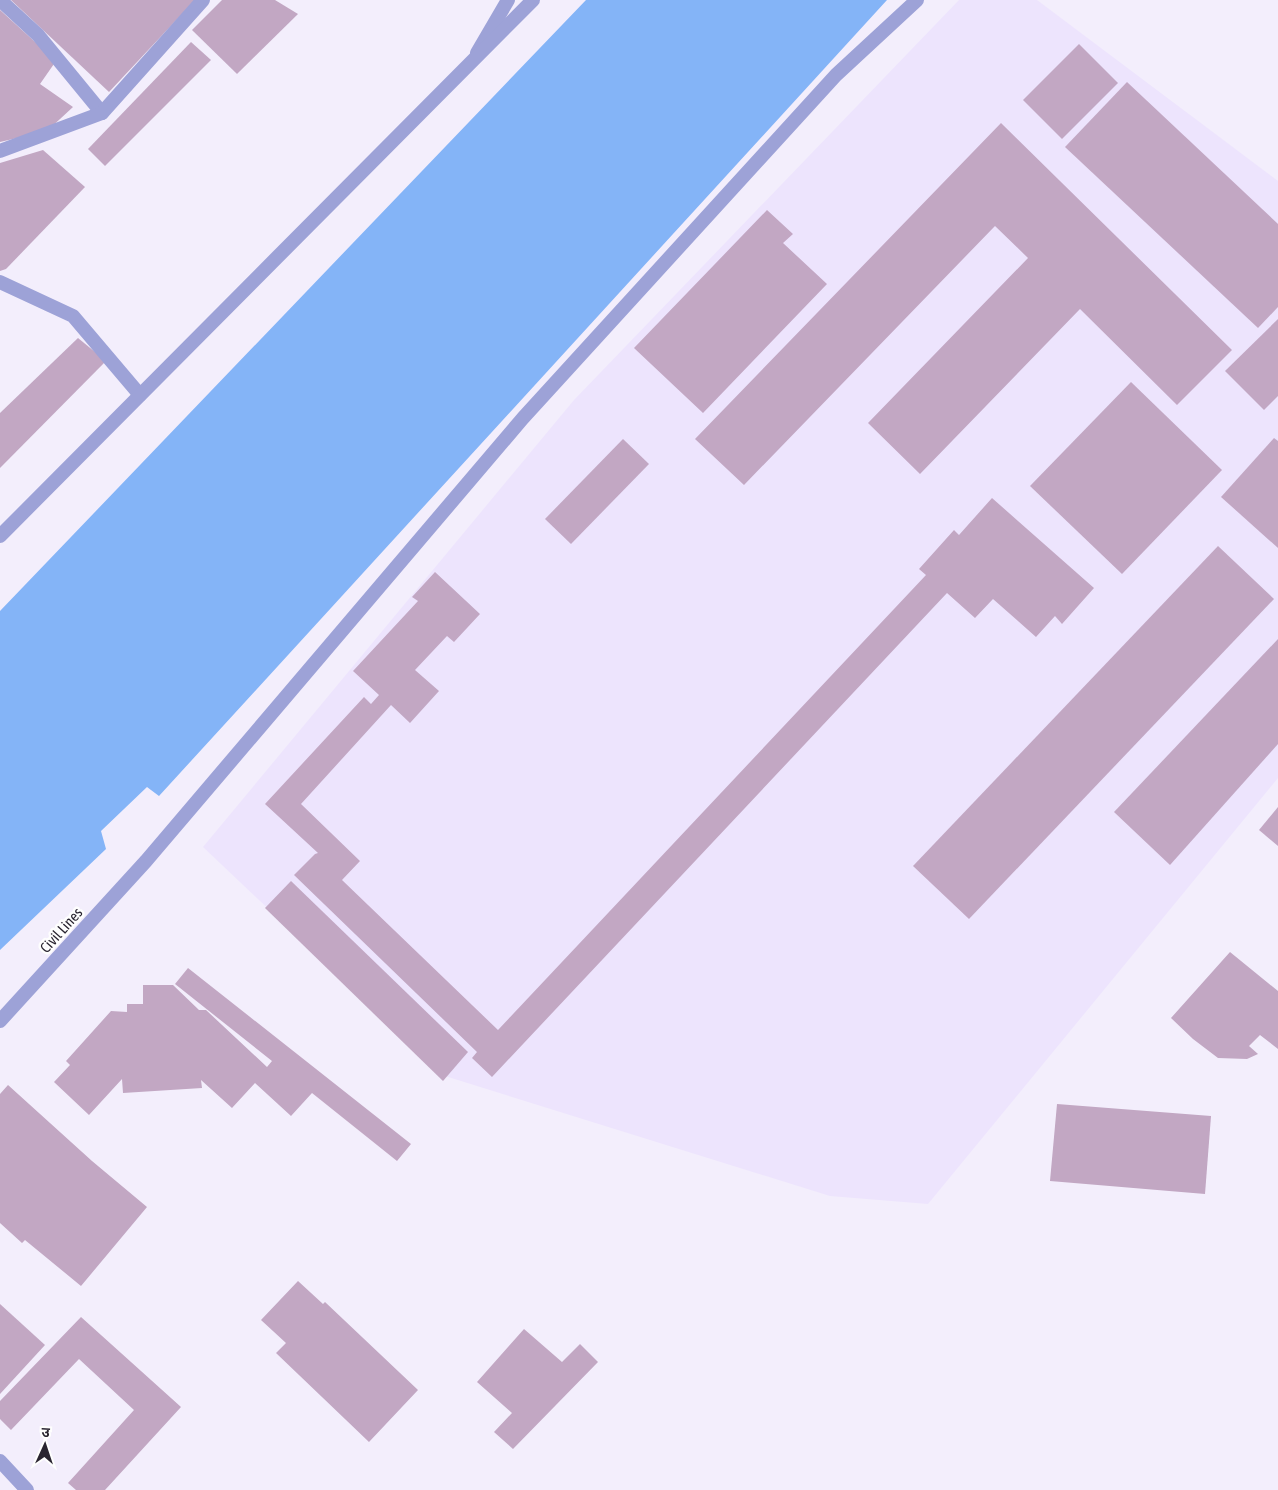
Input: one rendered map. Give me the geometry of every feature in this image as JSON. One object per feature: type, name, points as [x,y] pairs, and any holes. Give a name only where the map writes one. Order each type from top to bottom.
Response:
[{"type":"street","points":[[0,0],[38,35],[102,113]]},
{"type":"street","points":[[0,151],[102,113],[203,0]]},
{"type":"street","points":[[471,62],[508,0]]},
{"type":"street","points":[[0,536],[532,0]]},
{"type":"street","name":"Civil Lines","points":[[0,1021],[146,861],[523,418],[836,75],[918,0]]},
{"type":"street","points":[[0,282],[73,316],[140,396]]},
{"type":"street","points":[[0,1461],[27,1490]]},
{"type":"shaded area","points":[[959,0],[1037,0],[1278,181],[1278,778],[928,1204],[830,1196],[445,1076],[203,847],[574,400]]},
{"type":"water","points":[[586,0],[887,0],[159,796],[147,787],[101,831],[106,849],[0,950],[0,611]]},
{"type":"building","points":[[11,0],[195,0],[109,92]]},
{"type":"building","points":[[222,0],[275,0],[298,14],[237,74],[192,30]]},
{"type":"building","points":[[0,10],[56,61],[40,84],[73,107],[47,131],[0,142]]},
{"type":"building","points":[[191,42],[211,60],[105,166],[88,149]]},
{"type":"building","points":[[1079,44],[1118,83],[1062,139],[1023,100]]},
{"type":"building","points":[[1127,82],[1278,224],[1278,307],[1258,328],[1065,147]]},
{"type":"building","points":[[1001,123],[1232,350],[1177,405],[1080,309],[920,474],[868,423],[1028,258],[995,226],[744,485],[695,439]]},
{"type":"building","points":[[43,150],[85,187],[6,269],[0,271],[0,163]]},
{"type":"building","points":[[767,210],[793,234],[783,243],[827,284],[703,413],[634,348]]},
{"type":"building","points":[[1278,319],[1278,396],[1264,410],[1225,371]]},
{"type":"building","points":[[78,338],[106,361],[0,468],[0,413]]},
{"type":"building","points":[[1131,382],[1222,470],[1122,574],[1030,486]]},
{"type":"building","points":[[1274,438],[1278,441],[1278,548],[1221,497]]},
{"type":"building","points":[[623,439],[649,464],[571,544],[545,519]]},
{"type":"building","points":[[992,498],[1094,588],[1062,624],[1055,616],[1036,637],[993,599],[975,618],[947,593],[492,1077],[472,1058],[477,1052],[294,875],[318,853],[265,804],[364,697],[371,704],[379,695],[353,671],[418,601],[412,597],[435,572],[480,614],[454,642],[447,636],[415,670],[439,691],[410,723],[391,705],[301,804],[360,861],[342,880],[498,1030],[926,575],[919,569],[954,530],[959,535]]},
{"type":"building","points":[[1218,546],[1274,599],[969,919],[913,866]]},
{"type":"building","points":[[1278,639],[1278,744],[1170,865],[1114,812]]},
{"type":"building","points":[[1278,807],[1278,846],[1259,830]]},
{"type":"building","points":[[291,881],[468,1052],[443,1081],[265,908]]},
{"type":"building","points":[[1230,952],[1278,991],[1278,1049],[1260,1035],[1249,1046],[1258,1054],[1247,1059],[1218,1058],[1193,1039],[1171,1018]]},
{"type":"building","points":[[188,968],[411,1144],[397,1161],[312,1093],[291,1116],[255,1083],[232,1108],[201,1080],[202,1088],[123,1093],[122,1079],[89,1115],[54,1082],[70,1065],[66,1061],[111,1011],[127,1012],[127,1004],[143,1004],[143,985],[173,985],[199,1010],[206,1010],[267,1067],[272,1061],[175,984]]},
{"type":"building","points":[[8,1085],[92,1161],[147,1207],[81,1286],[25,1240],[22,1243],[0,1223],[0,1094]]},
{"type":"building","points":[[1057,1104],[1211,1116],[1205,1194],[1050,1181]]},
{"type":"building","points":[[298,1281],[323,1304],[325,1302],[418,1390],[369,1442],[276,1353],[286,1343],[261,1320]]},
{"type":"building","points":[[0,1304],[45,1345],[0,1394]]},
{"type":"building","points":[[81,1317],[181,1407],[105,1490],[76,1490],[68,1483],[134,1410],[79,1359],[11,1430],[0,1419],[0,1401]]},
{"type":"building","points":[[524,1329],[562,1362],[580,1344],[598,1362],[513,1449],[494,1432],[512,1413],[477,1382]]}]
